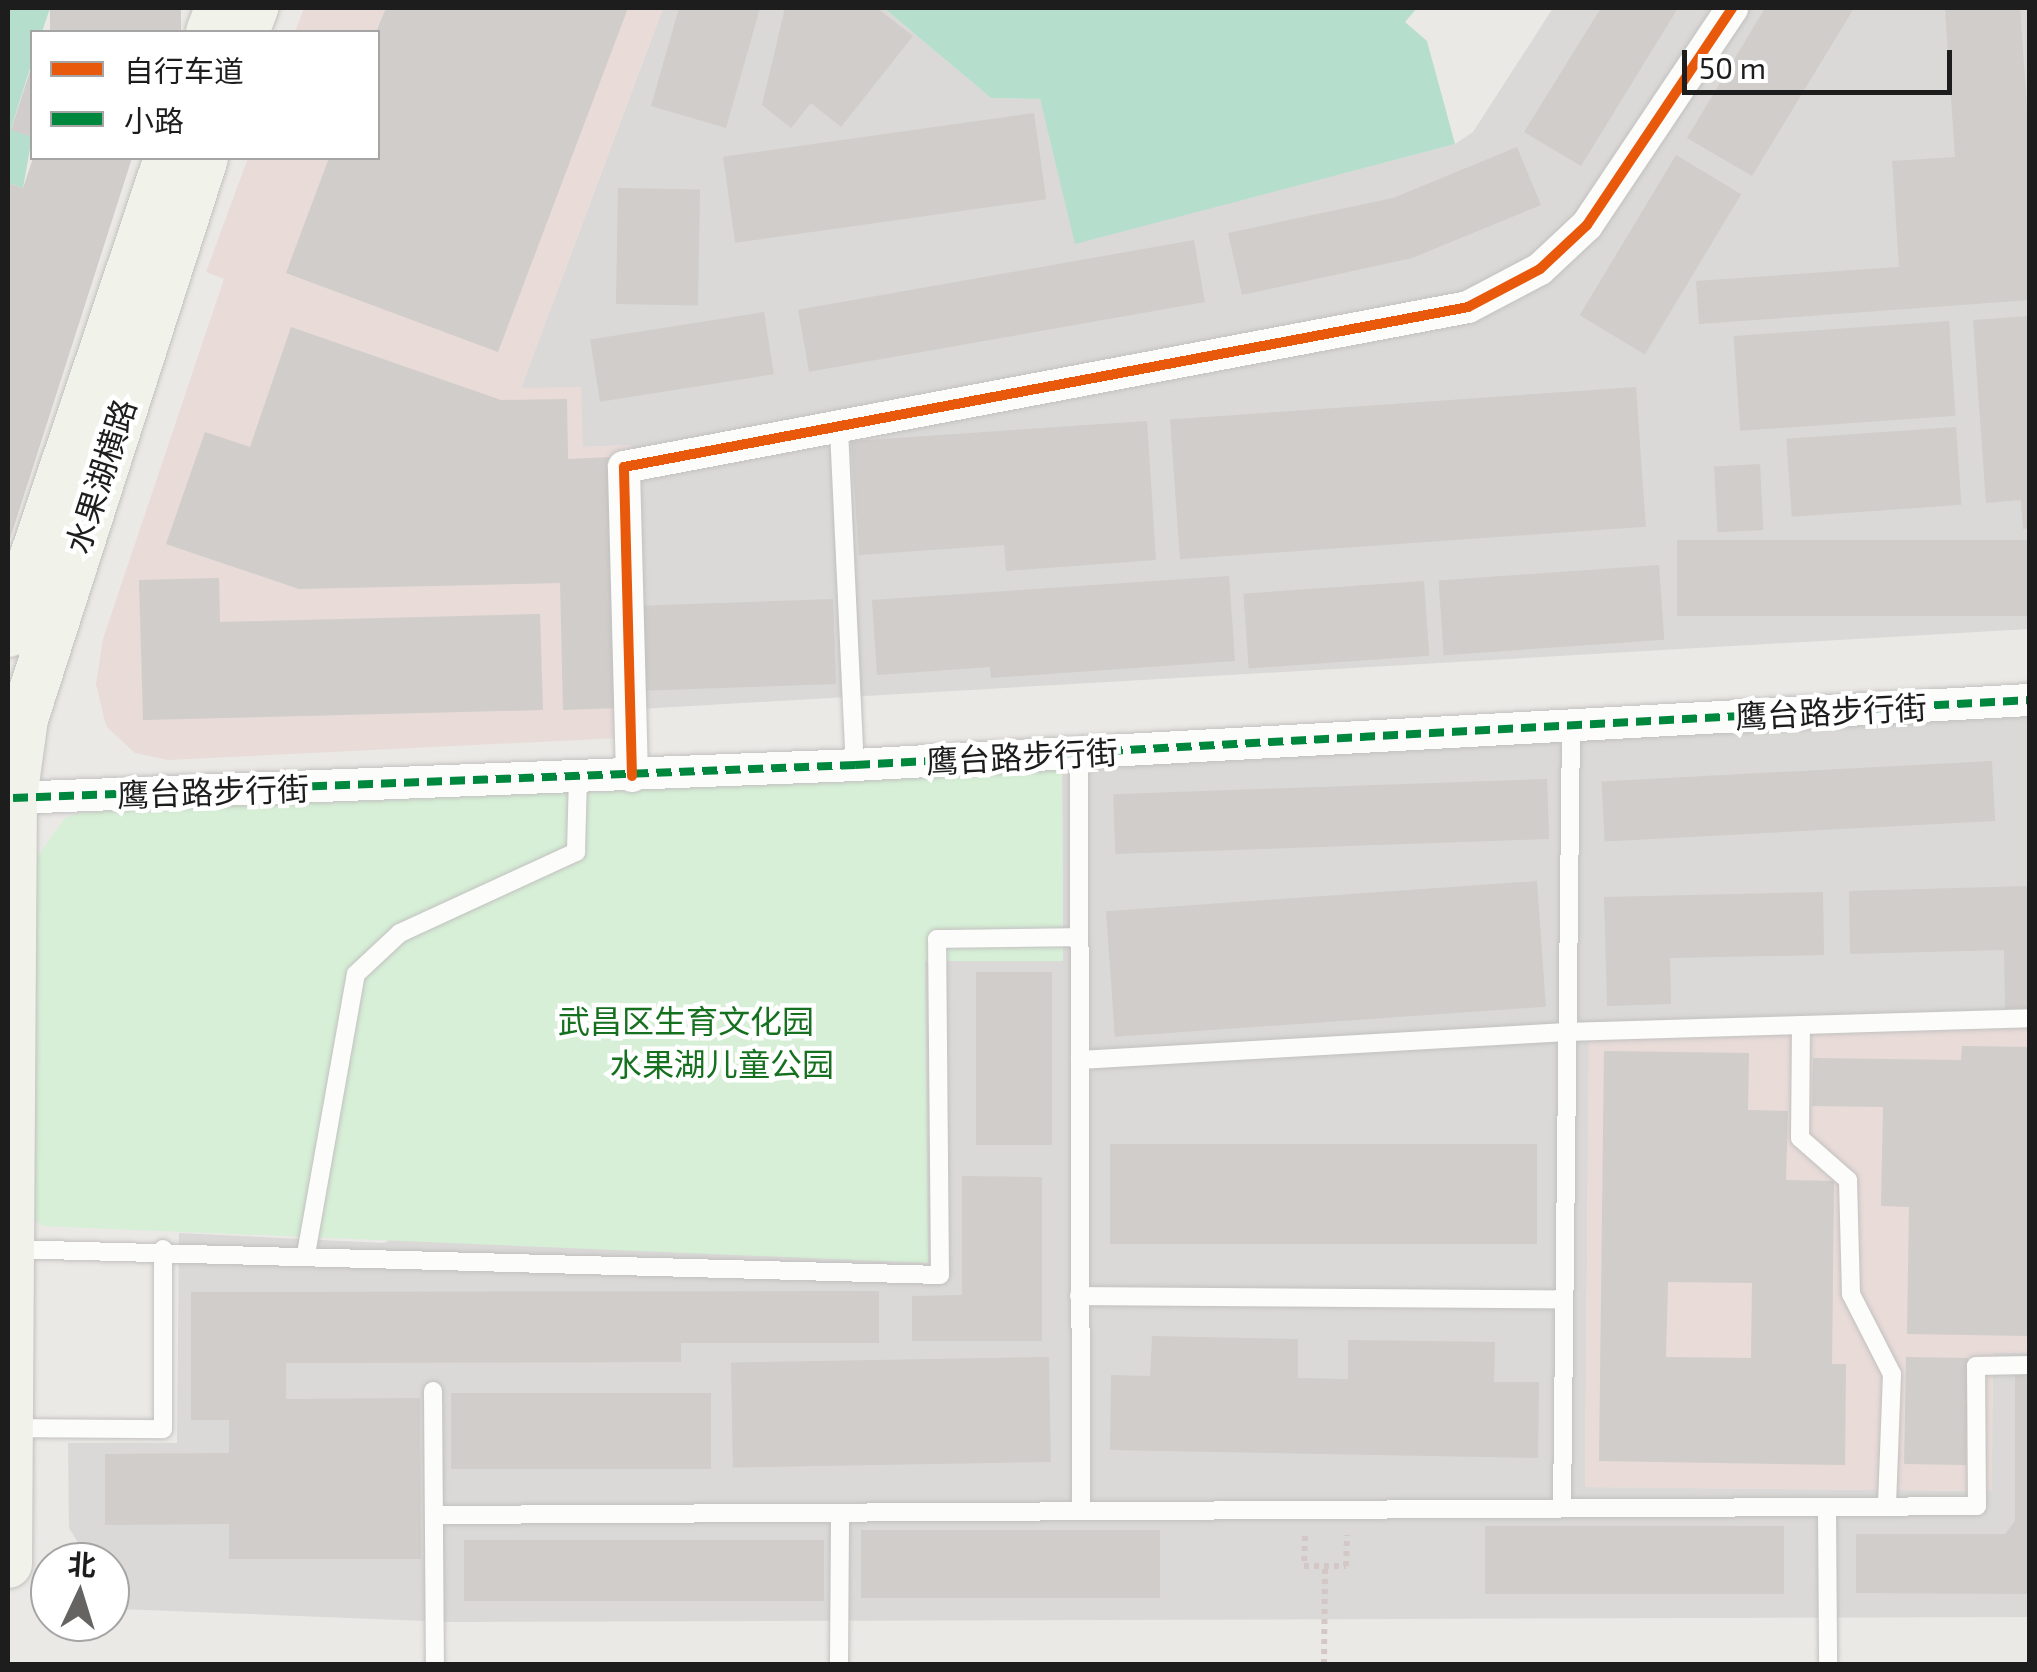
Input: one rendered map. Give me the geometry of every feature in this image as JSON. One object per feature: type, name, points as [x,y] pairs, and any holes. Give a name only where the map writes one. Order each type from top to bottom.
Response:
[{"type":"main road","name":"水果湖横路","points":[[8,633],[167,160]]},
{"type":"main road","name":"水果湖横路","points":[[8,1564],[10,797],[35,675],[203,160]]},
{"type":"street","points":[[632,776],[624,467],[1407,323],[1510,288],[1566,247],[1611,194],[1732,8]]},
{"type":"street","name":"鹰台路步行街","points":[[10,797],[632,776],[2030,700]]},
{"type":"lane","points":[[839,430],[855,765]]},
{"type":"lane","points":[[1562,1508],[1571,725]]},
{"type":"lane","points":[[1078,752],[1081,1511]]},
{"type":"lane","points":[[306,1254],[356,974],[400,933],[576,852],[578,778]]},
{"type":"lane","points":[[10,1248],[164,1249],[940,1275],[937,939],[1079,937]]},
{"type":"lane","points":[[1080,1060],[1566,1032],[2030,1018]]},
{"type":"lane","points":[[1802,1025],[1800,1138],[1848,1180],[1851,1294],[1892,1374],[1887,1506]]},
{"type":"lane","points":[[9,1428],[163,1429],[164,1249]]},
{"type":"lane","points":[[1080,1296],[1562,1299]]},
{"type":"lane","points":[[434,1515],[1977,1506],[1976,1366],[2030,1366]]},
{"type":"lane","points":[[434,1390],[435,1664]]},
{"type":"lane","points":[[1827,1506],[1828,1664]]},
{"type":"lane","points":[[839,1664],[840,1513]]},
{"type":"path","points":[[1305,1510],[1304,1566],[1346,1566],[1347,1509]]},
{"type":"path","points":[[1324,1664],[1326,1566]]},
{"type":"shaded area","points":[[304,8],[663,8],[521,388],[581,387],[583,447],[631,445],[640,737],[168,760],[135,753],[106,726],[96,684],[103,639],[224,279],[206,272],[247,160],[380,160],[380,30],[296,30]]},
{"type":"shaded area","points":[[663,8],[884,8],[991,98],[1040,99],[1076,243],[1455,144],[1473,132],[1553,8],[2029,8],[2029,629],[639,709],[631,445],[583,447],[521,388]]},
{"type":"shaded area","points":[[2029,716],[2029,1028],[1589,1041],[1585,1487],[1991,1491],[1993,1353],[2029,1353],[2029,1617],[451,1622],[130,1609],[130,1542],[78,1542],[69,1528],[68,1443],[177,1443],[179,1233],[384,1243],[925,961],[1063,960],[1062,769]]},
{"type":"shaded area","points":[[2029,1028],[2029,1353],[1993,1353],[1992,1491],[1585,1487],[1589,1040]]},
{"type":"green space","points":[[8,8],[50,8],[43,30],[30,30],[30,68],[11,129],[30,136],[23,188],[8,183]]},
{"type":"green space","points":[[884,8],[1417,8],[1405,22],[1427,41],[1455,144],[1075,244],[1040,99],[991,98]]},
{"type":"green space","name":"武昌区生育文化园","points":[[1062,769],[1063,961],[925,961],[928,1263],[43,1226],[32,1218],[37,857],[65,818],[83,812]]},
{"type":"building","points":[[50,8],[181,8],[181,30],[50,30]]},
{"type":"building","points":[[386,8],[628,8],[498,352],[286,273],[328,160],[380,160],[380,30],[377,30]]},
{"type":"building","points":[[679,8],[760,8],[726,128],[651,106]]},
{"type":"building","points":[[785,8],[877,8],[913,36],[841,127],[811,103],[791,128],[762,105]]},
{"type":"building","points":[[1601,8],[1678,8],[1581,166],[1524,132]]},
{"type":"building","points":[[1765,8],[1854,8],[1752,176],[1687,138]]},
{"type":"building","points":[[1945,8],[2020,8],[2030,149],[2030,300],[1699,324],[1696,281],[1899,267],[1892,161],[1955,157]]},
{"type":"building","points":[[30,71],[30,136],[11,130]]},
{"type":"building","points":[[1034,113],[1046,199],[735,243],[723,157]]},
{"type":"building","points":[[1517,147],[1541,205],[1412,258],[1242,295],[1228,233],[1393,198]]},
{"type":"building","points":[[1676,155],[1741,194],[1645,354],[1580,315]]},
{"type":"building","points":[[32,160],[131,160],[8,545],[8,183],[23,188]]},
{"type":"building","points":[[618,188],[700,189],[698,305],[616,304]]},
{"type":"building","points":[[1194,240],[1205,302],[809,372],[798,310]]},
{"type":"building","points":[[764,312],[774,374],[600,402],[590,340]]},
{"type":"building","points":[[2030,316],[2030,528],[2023,529],[2021,500],[1986,503],[1973,320]]},
{"type":"building","points":[[1949,321],[1956,416],[1740,431],[1734,336]]},
{"type":"building","points":[[291,327],[501,400],[567,399],[568,459],[612,457],[618,708],[563,710],[560,583],[299,589],[166,544],[205,432],[250,447]]},
{"type":"building","points":[[1636,387],[1646,527],[1180,559],[1170,420]]},
{"type":"building","points":[[1147,421],[1156,560],[1006,571],[1004,545],[859,555],[851,441]]},
{"type":"building","points":[[1956,427],[1961,505],[1792,517],[1786,439]]},
{"type":"building","points":[[1760,464],[1763,530],[1718,532],[1714,466]]},
{"type":"building","points":[[1677,540],[2030,540],[2030,616],[1677,616]]},
{"type":"building","points":[[1659,565],[1664,640],[1444,655],[1439,580]]},
{"type":"building","points":[[1229,576],[1235,661],[991,678],[990,667],[877,675],[872,600]]},
{"type":"building","points":[[219,578],[220,622],[540,614],[543,710],[143,720],[139,580]]},
{"type":"building","points":[[1424,581],[1429,656],[1249,668],[1243,594]]},
{"type":"building","points":[[833,599],[836,684],[644,691],[641,606]]},
{"type":"building","points":[[1992,761],[1995,821],[1605,841],[1602,781]]},
{"type":"building","points":[[1547,779],[1549,839],[1115,854],[1113,794]]},
{"type":"building","points":[[1537,881],[1546,1007],[1115,1037],[1106,911]]},
{"type":"building","points":[[2030,886],[2030,1008],[2005,1009],[2004,950],[1850,954],[1849,891]]},
{"type":"building","points":[[1823,892],[1824,955],[1670,958],[1671,1004],[1607,1006],[1604,897]]},
{"type":"building","points":[[976,972],[1052,972],[1052,1145],[976,1145]]},
{"type":"building","points":[[1962,1046],[2030,1047],[2030,1336],[1907,1334],[1909,1207],[1881,1206],[1883,1107],[1812,1106],[1813,1058],[1961,1060]]},
{"type":"building","points":[[1604,1051],[1749,1053],[1748,1110],[1788,1111],[1786,1180],[1834,1181],[1832,1364],[1846,1364],[1845,1465],[1599,1461]],"holes":[[[1668,1282],[1752,1283],[1751,1358],[1666,1357]]]},
{"type":"building","points":[[1110,1144],[1537,1144],[1537,1244],[1110,1244]]},
{"type":"building","points":[[962,1176],[1042,1177],[1042,1341],[912,1341],[912,1296],[962,1295]]},
{"type":"building","points":[[879,1291],[879,1343],[681,1343],[681,1362],[286,1363],[286,1399],[420,1398],[421,1559],[229,1559],[229,1524],[105,1525],[105,1454],[229,1453],[229,1420],[191,1420],[191,1292]]},
{"type":"building","points":[[1152,1336],[1298,1339],[1298,1378],[1348,1379],[1348,1340],[1495,1342],[1494,1382],[1539,1382],[1538,1458],[1110,1450],[1111,1375],[1150,1376]]},
{"type":"building","points":[[1049,1357],[1051,1462],[733,1468],[731,1363]]},
{"type":"building","points":[[1906,1357],[1968,1358],[1966,1465],[1904,1464]]},
{"type":"building","points":[[2015,1375],[2030,1375],[2030,1594],[1856,1593],[1856,1534],[2005,1534],[2015,1521]]},
{"type":"building","points":[[451,1393],[711,1393],[711,1469],[451,1469]]},
{"type":"building","points":[[1485,1526],[1784,1526],[1784,1594],[1485,1594]]},
{"type":"building","points":[[861,1530],[1160,1530],[1160,1598],[861,1598]]},
{"type":"building","points":[[464,1540],[824,1540],[824,1601],[464,1601]]},
{"type":"marked path","points":[[13,798],[855,765],[2030,700]]},
{"type":"cycle path","points":[[632,776],[624,467],[1468,307],[1540,269],[1587,225],[1732,8]]},
{"type":"park label","name":"水果湖儿童公园","points":[[722,1063]]}]
